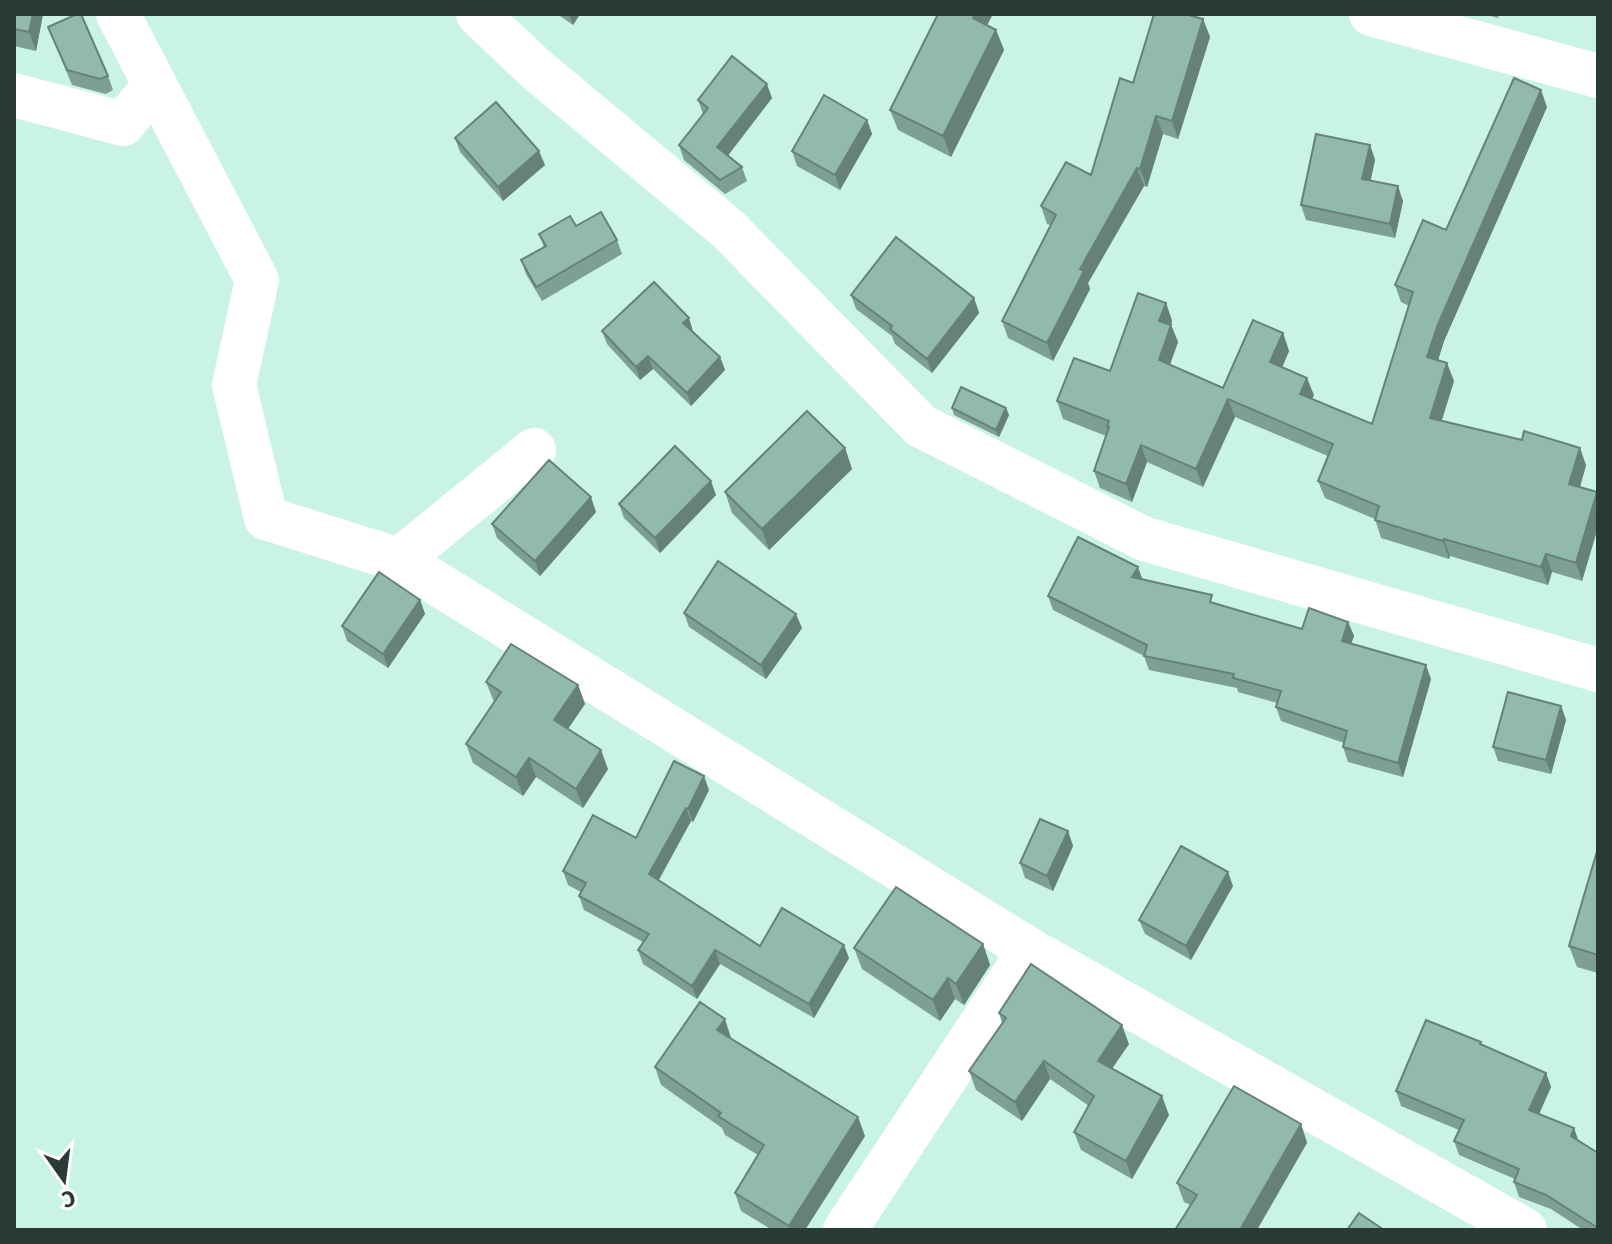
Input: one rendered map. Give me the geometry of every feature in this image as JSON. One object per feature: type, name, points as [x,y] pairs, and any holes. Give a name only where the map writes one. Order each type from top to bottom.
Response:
[{"type":"street","points":[[118,14],[257,280],[234,385],[266,518],[399,560],[1030,950],[1516,1228]]},
{"type":"street","points":[[478,14],[536,69],[728,229],[921,426],[1145,539],[1598,670]]},
{"type":"street","points":[[1371,14],[1598,76]]},
{"type":"street","points":[[14,95],[123,124],[155,85]]},
{"type":"street","points":[[399,560],[534,450]]},
{"type":"street","points":[[845,1230],[1030,950]]},
{"type":"building","points":[[14,14],[33,14],[29,32],[14,29]]},
{"type":"building","points":[[81,14],[108,76],[100,79],[67,70],[48,27]]},
{"type":"building","points":[[938,14],[975,14],[973,18],[996,30],[943,136],[890,110]]},
{"type":"building","points":[[1154,14],[1185,14],[1203,19],[1172,121],[1156,116],[1140,169],[1137,168],[1080,269],[1084,271],[1047,343],[1002,321],[1056,215],[1041,206],[1066,162],[1091,175],[1120,78],[1133,83]]},
{"type":"building","points":[[732,56],[767,84],[717,147],[742,167],[720,180],[679,145],[708,108],[698,100]]},
{"type":"building","points":[[1514,78],[1541,90],[1438,324],[1427,357],[1447,363],[1430,418],[1522,440],[1524,431],[1580,448],[1569,484],[1597,492],[1576,563],[1546,554],[1541,567],[1375,520],[1379,506],[1318,481],[1333,444],[1228,399],[1196,469],[1141,445],[1126,484],[1094,471],[1109,421],[1057,401],[1074,358],[1110,371],[1138,293],[1166,303],[1159,321],[1171,325],[1159,360],[1223,388],[1253,320],[1283,333],[1270,362],[1307,378],[1300,394],[1372,424],[1413,292],[1395,285],[1423,220],[1446,230]]},
{"type":"building","points":[[824,95],[867,120],[835,175],[792,151]]},
{"type":"building","points":[[496,102],[539,151],[498,187],[455,138]]},
{"type":"building","points":[[1316,134],[1370,145],[1362,179],[1398,186],[1390,224],[1301,205]]},
{"type":"building","points":[[601,212],[617,240],[536,287],[521,260],[546,246],[539,234],[570,216],[576,226]]},
{"type":"building","points":[[896,237],[974,298],[927,359],[890,329],[892,326],[851,295]]},
{"type":"building","points":[[654,282],[689,318],[683,323],[720,357],[687,393],[648,356],[636,367],[602,331]]},
{"type":"building","points":[[961,387],[1006,408],[996,430],[952,408]]},
{"type":"building","points":[[807,411],[845,448],[762,529],[725,492]]},
{"type":"building","points":[[675,446],[711,481],[655,538],[619,504]]},
{"type":"building","points":[[549,460],[591,497],[535,561],[492,524]]},
{"type":"building","points":[[1078,537],[1138,567],[1132,577],[1212,595],[1210,602],[1302,629],[1309,608],[1348,622],[1342,641],[1426,665],[1398,763],[1343,747],[1347,731],[1276,707],[1281,691],[1233,678],[1234,674],[1144,656],[1147,645],[1048,596]]},
{"type":"building","points":[[718,561],[796,614],[761,665],[684,613]]},
{"type":"building","points":[[379,572],[420,600],[383,654],[342,626]]},
{"type":"building","points":[[511,644],[578,685],[554,720],[601,750],[576,789],[529,758],[516,777],[466,744],[501,692],[486,682]]},
{"type":"building","points":[[1508,692],[1561,706],[1546,760],[1493,747]]},
{"type":"building","points":[[674,761],[704,776],[649,874],[760,946],[782,908],[844,945],[809,1004],[715,950],[692,986],[638,950],[649,934],[579,896],[586,883],[563,871],[593,815],[636,838]]},
{"type":"building","points":[[1040,819],[1068,831],[1047,876],[1020,863]]},
{"type":"building","points":[[1181,846],[1228,872],[1186,946],[1139,920]]},
{"type":"building","points":[[1598,848],[1598,955],[1569,946]]},
{"type":"building","points":[[896,887],[983,944],[956,984],[948,978],[933,1000],[854,948]]},
{"type":"building","points":[[1031,964],[1122,1025],[1098,1061],[1162,1096],[1126,1161],[1074,1132],[1094,1096],[1044,1061],[1015,1102],[969,1071],[1006,1018],[999,1013]]},
{"type":"building","points":[[700,1002],[725,1019],[717,1030],[858,1117],[789,1226],[735,1193],[764,1145],[718,1116],[721,1113],[655,1067]]},
{"type":"building","points":[[1426,1020],[1546,1073],[1529,1110],[1574,1128],[1571,1136],[1598,1153],[1598,1228],[1546,1195],[1514,1182],[1519,1169],[1454,1141],[1464,1120],[1396,1091]]},
{"type":"building","points":[[1234,1086],[1301,1124],[1240,1230],[1175,1230],[1197,1195],[1177,1183]]},
{"type":"building","points":[[1359,1213],[1384,1230],[1347,1230]]}]
